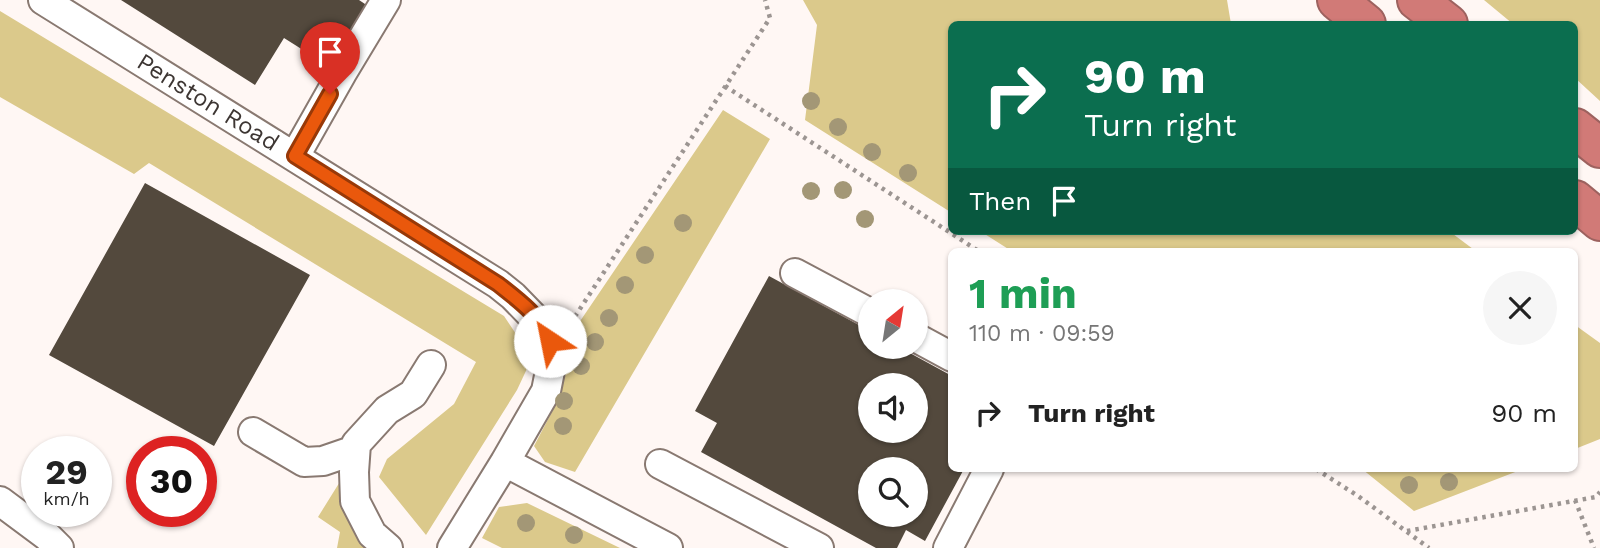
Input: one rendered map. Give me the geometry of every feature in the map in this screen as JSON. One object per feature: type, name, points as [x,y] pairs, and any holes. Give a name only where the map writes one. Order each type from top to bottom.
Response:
[{"type":"highway","points":[[1337,0],[1362,21]]},
{"type":"highway","points":[[1418,0],[1444,21]]},
{"type":"highway","points":[[1578,130],[1600,148]]},
{"type":"highway","points":[[1578,203],[1600,221]]},
{"type":"street","name":"Penston Road","points":[[43,0],[498,284],[546,330]]},
{"type":"street","points":[[295,156],[386,0]]},
{"type":"street","points":[[795,273],[858,307]]},
{"type":"street","points":[[452,548],[546,391],[551,351],[546,330]]},
{"type":"street","points":[[928,344],[948,355]]},
{"type":"street","points":[[388,548],[372,534],[355,501],[356,444],[387,410],[413,394],[431,365]]},
{"type":"street","points":[[253,432],[304,462],[323,461],[355,450]]},
{"type":"street","points":[[505,462],[668,548]]},
{"type":"street","points":[[660,464],[819,548]]},
{"type":"street","points":[[948,548],[987,472]]},
{"type":"street","points":[[4,514],[47,536],[59,548]]},
{"type":"path","points":[[546,330],[574,318],[771,18],[765,0]]},
{"type":"path","points":[[725,86],[948,231]]},
{"type":"path","points":[[954,235],[974,248]]},
{"type":"path","points":[[1321,472],[1429,548]]},
{"type":"path","points":[[1407,531],[1598,494]]},
{"type":"path","points":[[1575,500],[1594,548]]},
{"type":"shaded area","points":[[803,0],[1227,0],[1230,21],[948,21],[948,210],[805,120],[817,25]]},
{"type":"shaded area","points":[[1484,0],[1600,0],[1600,101],[1578,81],[1578,21],[1509,21]]},
{"type":"shaded area","points":[[0,11],[504,316],[532,358],[517,390],[426,535],[379,477],[387,459],[454,404],[476,362],[149,163],[134,174],[0,97]]},
{"type":"shaded area","points":[[723,110],[770,139],[575,472],[545,462],[534,446],[555,406],[566,342]]},
{"type":"shaded area","points":[[986,235],[1454,235],[1472,248],[1007,248]]},
{"type":"shaded area","points":[[1578,327],[1600,343],[1600,439],[1578,448]]},
{"type":"shaded area","points":[[1366,472],[1515,472],[1414,511]]},
{"type":"shaded area","points":[[341,480],[365,548],[337,548],[340,532],[318,517]]},
{"type":"shaded area","points":[[527,503],[620,548],[502,548],[482,538],[499,507]]},
{"type":"building","points":[[121,0],[359,0],[368,6],[330,67],[284,38],[255,85]]},
{"type":"building","points":[[145,183],[310,275],[217,441],[217,436],[196,436],[49,355]]},
{"type":"building","points":[[769,276],[858,324],[858,359],[921,359],[948,374],[948,472],[962,472],[925,541],[906,530],[897,548],[876,548],[701,452],[717,423],[695,411]]},
{"type":"route","points":[[330,94],[295,156],[498,284],[532,314],[546,330],[550,341]]}]
